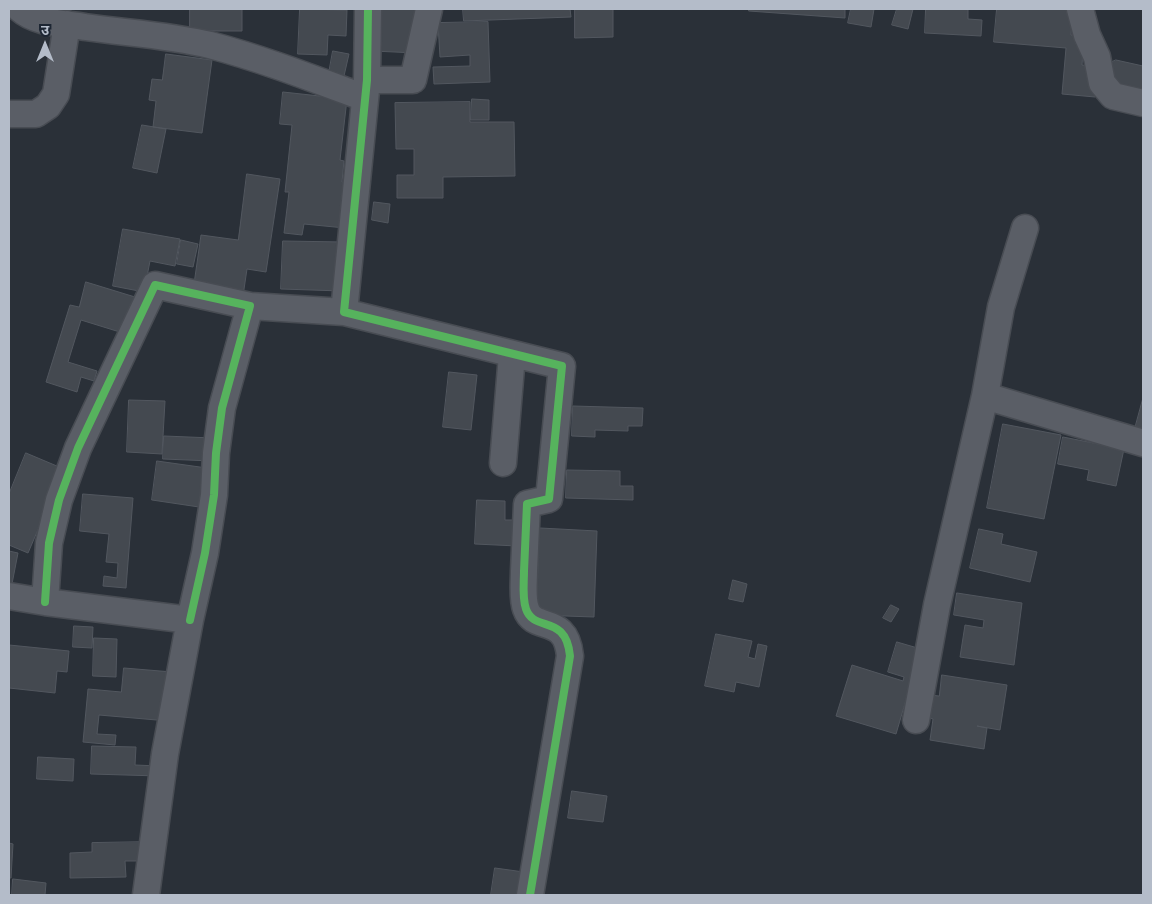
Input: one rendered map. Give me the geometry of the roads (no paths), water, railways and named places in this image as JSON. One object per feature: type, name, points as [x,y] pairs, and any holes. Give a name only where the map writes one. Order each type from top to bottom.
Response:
[{"type":"street","points":[[20,9],[28,15],[49,22],[208,45],[366,89],[413,80],[429,9]]},
{"type":"street","points":[[344,312],[366,89],[368,9]]},
{"type":"street","points":[[1080,9],[1087,35],[1097,56],[1102,83],[1114,96],[1143,103]]},
{"type":"street","points":[[9,114],[36,114],[48,106],[56,94],[67,24]]},
{"type":"street","points":[[916,720],[937,605],[985,396],[1001,307],[1025,228]]},
{"type":"street","points":[[45,602],[49,543],[59,500],[78,448],[155,286],[250,306],[344,312],[562,366],[549,499],[527,504],[524,592],[526,610],[530,616],[538,621],[556,628],[565,634],[570,656],[530,895]]},
{"type":"street","points":[[146,895],[165,754],[190,620],[205,553],[214,495],[216,453],[222,408],[250,306]]},
{"type":"street","points":[[503,463],[512,355]]},
{"type":"street","points":[[985,396],[1143,443]]},
{"type":"street","points":[[9,596],[190,620]]}]
